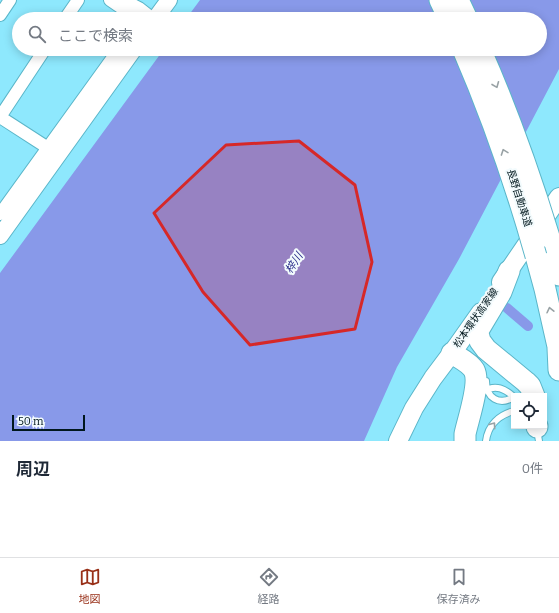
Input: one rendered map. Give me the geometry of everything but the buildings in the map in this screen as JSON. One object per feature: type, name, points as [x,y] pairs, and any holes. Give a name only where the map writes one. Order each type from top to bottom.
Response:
[{"type":"highway","points":[[440,0],[446,12]]},
{"type":"highway","points":[[458,0],[464,12]]},
{"type":"highway","name":"長野自動車道","points":[[465,56],[513,176],[545,289],[559,350],[559,370]]},
{"type":"highway","name":"長野自動車道","points":[[483,56],[510,119],[529,172],[559,275]]},
{"type":"highway","points":[[467,354],[479,337],[479,329],[501,292],[509,271]]},
{"type":"highway","points":[[467,354],[518,391]]},
{"type":"highway","points":[[465,441],[465,434],[480,396],[476,384],[476,373],[467,354]]},
{"type":"main road","points":[[509,271],[558,200]]},
{"type":"main road","name":"松本環状高家線","points":[[398,441],[414,408],[433,378],[467,354]]},
{"type":"street","points":[[0,15],[10,0]]},
{"type":"street","points":[[70,12],[78,0]]},
{"type":"street","points":[[111,0],[128,12]]},
{"type":"street","points":[[123,0],[144,12]]},
{"type":"street","points":[[160,12],[169,0]]},
{"type":"street","points":[[40,56],[0,117],[48,148]]},
{"type":"street","points":[[0,214],[114,56]]},
{"type":"street","points":[[0,236],[129,56]]},
{"type":"lane","points":[[480,396],[486,375]]},
{"type":"lane","points":[[480,396],[495,387],[518,391]]},
{"type":"lane","points":[[480,396],[497,400],[507,400],[518,391]]},
{"type":"lane","points":[[486,441],[489,430],[497,419],[511,412]]},
{"type":"highlighted area","points":[[299,141],[355,185],[372,262],[355,329],[250,345],[203,292],[154,213],[226,145]]},
{"type":"water","name":"梓川","points":[[200,0],[559,0],[559,69],[459,259],[397,367],[364,441],[0,441],[0,273],[159,56],[547,56],[547,12],[191,12]]},
{"type":"waterway","points":[[507,308],[528,326]]}]
